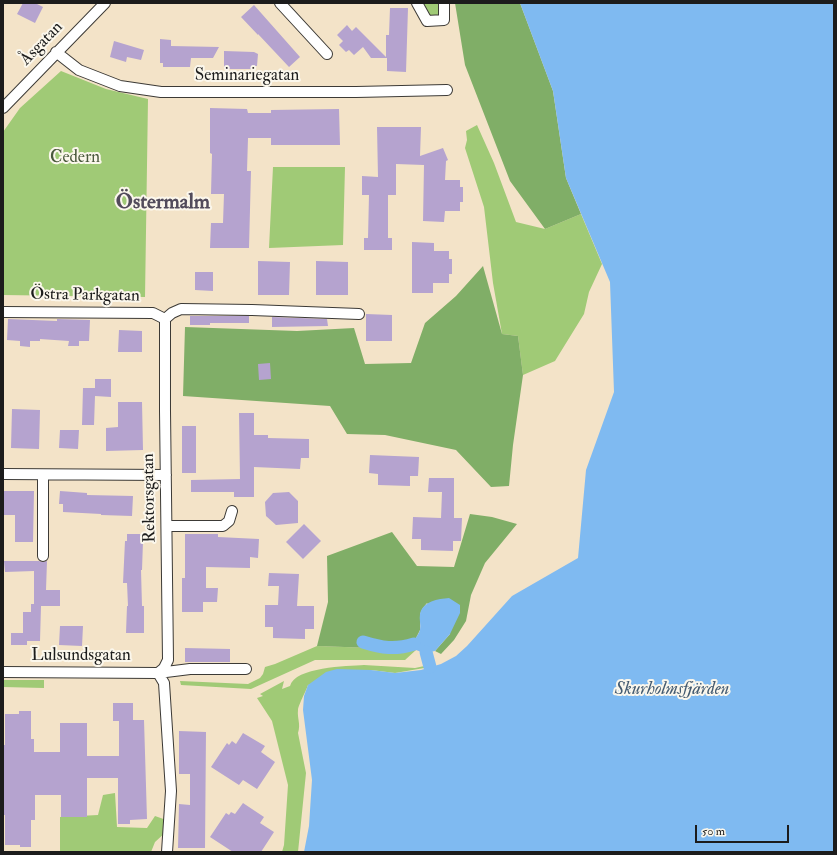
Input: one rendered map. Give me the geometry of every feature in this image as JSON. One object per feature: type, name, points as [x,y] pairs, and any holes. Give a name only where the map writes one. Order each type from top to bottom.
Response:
[{"type":"street","name":"Åsgatan","points":[[3,108],[105,3]]},
{"type":"street","points":[[280,3],[327,54]]},
{"type":"street","points":[[416,3],[427,21],[444,20],[444,3]]},
{"type":"street","name":"Seminariegatan","points":[[56,52],[79,70],[120,86],[161,92],[370,92],[447,90]]},
{"type":"street","points":[[165,319],[181,310],[252,310],[359,314]]},
{"type":"street","name":"Östra Parkgatan","points":[[3,312],[153,313],[165,319]]},
{"type":"street","name":"Rektorsgatan","points":[[158,673],[164,668],[168,660],[165,319]]},
{"type":"street","points":[[3,474],[166,475]]},
{"type":"street","points":[[43,475],[43,556]]},
{"type":"street","points":[[167,526],[223,526],[230,521],[232,510]]},
{"type":"street","name":"Lulsundsgatan","points":[[3,672],[158,673],[190,669],[246,669]]},
{"type":"street","points":[[158,673],[164,683],[171,791],[167,852]]},
{"type":"green space","points":[[417,3],[444,3],[443,20],[433,21]]},
{"type":"green space","points":[[455,3],[520,3],[553,91],[566,178],[581,214],[545,229],[510,181],[465,65]]},
{"type":"green space","name":"Cedern","points":[[61,71],[106,89],[148,99],[145,297],[3,295],[3,132],[20,108]]},
{"type":"green space","points":[[477,125],[494,163],[516,222],[545,229],[581,214],[602,264],[589,292],[584,314],[555,361],[523,375],[518,336],[502,334],[493,283],[484,207],[465,148],[467,140],[466,131]]},
{"type":"green space","points":[[273,167],[345,167],[343,245],[269,248]]},
{"type":"green space","points":[[483,266],[502,334],[518,336],[523,375],[509,486],[491,487],[456,450],[385,435],[347,434],[330,406],[183,396],[185,327],[297,331],[354,328],[365,364],[411,363],[425,323],[456,296]]},
{"type":"green space","points":[[470,514],[492,517],[517,524],[485,563],[471,595],[466,621],[454,640],[441,654],[435,651],[450,634],[427,603],[420,614],[420,630],[414,642],[399,649],[317,646],[328,602],[327,556],[392,532],[417,566],[454,567]]},
{"type":"green space","points":[[414,642],[416,650],[405,660],[315,660],[251,689],[181,685],[180,681],[248,684],[260,678],[265,667],[317,646],[399,649]]},
{"type":"green space","points":[[364,665],[415,668],[429,665],[430,667],[395,673],[371,670],[308,685],[298,710],[298,733],[306,773],[298,852],[282,852],[284,845],[288,785],[272,721],[257,698],[263,696],[260,694],[284,681],[282,689],[290,686],[294,680],[301,675],[311,671],[334,667]]},
{"type":"green space","points":[[3,680],[44,680],[44,688],[3,687]]},
{"type":"green space","points":[[115,793],[117,827],[147,828],[155,816],[169,821],[166,832],[155,842],[151,852],[60,852],[60,817],[98,815],[103,795]]},
{"type":"water","name":"Skurholmsfjärden","points":[[520,3],[834,3],[834,852],[304,852],[309,826],[312,780],[303,710],[304,696],[308,685],[326,672],[337,669],[371,670],[395,673],[421,670],[441,664],[456,656],[467,646],[512,596],[578,558],[586,470],[614,392],[610,282],[566,178],[553,91]]},
{"type":"water","points":[[449,598],[460,605],[460,613],[450,634],[435,651],[424,653],[416,650],[414,642],[420,630],[420,614],[424,606],[440,599]]},
{"type":"building","points":[[23,3],[35,3],[43,7],[35,23],[17,14]]},
{"type":"building","points":[[254,5],[300,57],[289,67],[241,17]]},
{"type":"building","points":[[390,8],[408,8],[406,72],[387,71],[387,58],[371,58],[363,47],[354,55],[349,50],[346,52],[339,45],[343,41],[337,35],[347,25],[352,31],[356,27],[386,57],[386,35],[389,35]]},
{"type":"building","points":[[160,39],[171,40],[171,46],[219,47],[213,58],[191,58],[190,67],[163,67],[163,63],[160,63]]},
{"type":"building","points":[[114,41],[144,50],[141,60],[127,57],[126,62],[110,57]]},
{"type":"building","points":[[224,51],[254,52],[258,54],[257,66],[251,66],[251,69],[224,69]]},
{"type":"building","points":[[210,108],[247,109],[248,113],[271,113],[271,110],[339,109],[340,145],[271,145],[271,138],[248,138],[247,171],[251,171],[249,248],[210,248],[211,223],[223,223],[224,194],[211,194],[212,154],[210,153]]},
{"type":"building","points":[[377,127],[421,127],[420,156],[443,148],[448,160],[446,161],[445,180],[460,180],[460,187],[463,187],[463,202],[460,202],[460,211],[445,211],[444,222],[423,221],[424,165],[396,164],[396,195],[388,195],[388,238],[392,238],[392,250],[364,250],[364,238],[368,238],[369,195],[362,195],[362,176],[378,177]]},
{"type":"building","points":[[412,242],[434,243],[434,251],[449,251],[449,259],[452,259],[452,274],[449,274],[449,283],[433,283],[433,293],[412,293]]},
{"type":"building","points":[[258,261],[290,262],[289,295],[258,295]]},
{"type":"building","points":[[316,261],[348,262],[348,295],[316,295]]},
{"type":"building","points":[[195,272],[213,272],[213,291],[195,290]]},
{"type":"building","points":[[366,314],[392,315],[392,341],[366,341]]},
{"type":"building","points":[[190,316],[249,316],[249,323],[210,323],[210,325],[190,325]]},
{"type":"building","points":[[272,317],[327,319],[328,326],[272,327]]},
{"type":"building","points":[[8,319],[57,321],[57,319],[90,320],[89,341],[79,341],[79,346],[68,346],[69,341],[40,339],[40,341],[30,341],[30,347],[20,346],[20,341],[7,340]]},
{"type":"building","points":[[119,330],[142,331],[142,352],[118,352]]},
{"type":"building","points":[[270,363],[271,379],[259,380],[258,364]]},
{"type":"building","points":[[95,379],[111,379],[111,397],[95,396],[94,425],[82,425],[83,388],[95,388]]},
{"type":"building","points":[[118,402],[142,402],[143,450],[106,451],[106,428],[118,427]]},
{"type":"building","points":[[12,409],[40,410],[39,449],[11,448]]},
{"type":"building","points":[[239,413],[254,413],[254,435],[268,435],[268,438],[309,439],[309,458],[301,458],[300,469],[254,467],[254,497],[234,497],[234,492],[191,492],[191,480],[240,479]]},
{"type":"building","points":[[182,426],[196,426],[196,473],[182,473]]},
{"type":"building","points":[[60,430],[79,430],[78,449],[59,448]]},
{"type":"building","points":[[370,455],[419,457],[418,476],[410,476],[410,486],[378,485],[378,474],[369,473]]},
{"type":"building","points":[[429,478],[454,478],[454,518],[462,518],[461,541],[453,541],[453,551],[421,550],[421,539],[412,539],[413,517],[441,518],[442,492],[428,492]]},
{"type":"building","points":[[3,491],[34,491],[33,542],[15,542],[15,515],[3,515]]},
{"type":"building","points":[[60,491],[87,493],[87,495],[133,496],[132,516],[63,512],[63,504],[59,504]]},
{"type":"building","points":[[289,492],[298,501],[298,523],[276,525],[266,516],[265,502],[273,493]]},
{"type":"building","points":[[304,524],[321,541],[303,559],[286,542]]},
{"type":"building","points":[[127,534],[141,534],[141,541],[143,541],[141,570],[142,606],[144,606],[144,633],[126,633],[128,606],[127,583],[123,583],[125,541],[127,541]]},
{"type":"building","points":[[185,534],[218,534],[218,537],[259,539],[258,558],[250,557],[250,568],[206,567],[206,588],[218,588],[217,602],[203,602],[203,612],[182,612],[182,578],[185,578]]},
{"type":"building","points":[[4,561],[47,561],[46,590],[60,590],[60,606],[41,606],[40,641],[27,641],[27,645],[11,645],[11,633],[23,633],[23,612],[31,612],[31,604],[34,604],[34,571],[5,572]]},
{"type":"building","points":[[269,573],[299,574],[297,606],[314,606],[314,629],[305,629],[305,639],[273,638],[273,627],[265,627],[265,605],[278,605],[279,586],[268,586]]},
{"type":"building","points":[[60,626],[83,626],[82,646],[59,645]]},
{"type":"building","points":[[185,648],[230,649],[230,662],[185,662]]},
{"type":"building","points":[[113,703],[133,703],[133,720],[144,720],[147,819],[130,820],[130,824],[118,824],[118,778],[87,778],[87,817],[61,817],[61,795],[35,795],[35,820],[31,820],[31,847],[5,845],[5,815],[3,815],[3,745],[5,745],[5,714],[19,714],[19,711],[31,711],[31,739],[34,739],[34,752],[60,752],[60,723],[87,723],[87,756],[119,756],[119,721],[113,721]]},
{"type":"building","points":[[179,731],[206,732],[205,848],[178,848],[179,804],[190,805],[190,774],[179,774]]},
{"type":"building","points":[[243,733],[265,746],[261,752],[275,762],[257,789],[243,780],[239,785],[211,767],[227,743],[229,745],[232,741],[236,744]]},
{"type":"building","points":[[243,803],[264,817],[260,823],[274,832],[261,852],[233,852],[210,837],[226,813],[229,815],[231,812],[235,814]]},
{"type":"waterway","points":[[363,642],[388,648],[414,644]]},
{"type":"waterway","points":[[426,652],[430,667]]},
{"type":"district","name":"Östermalm","points":[[163,203]]}]
